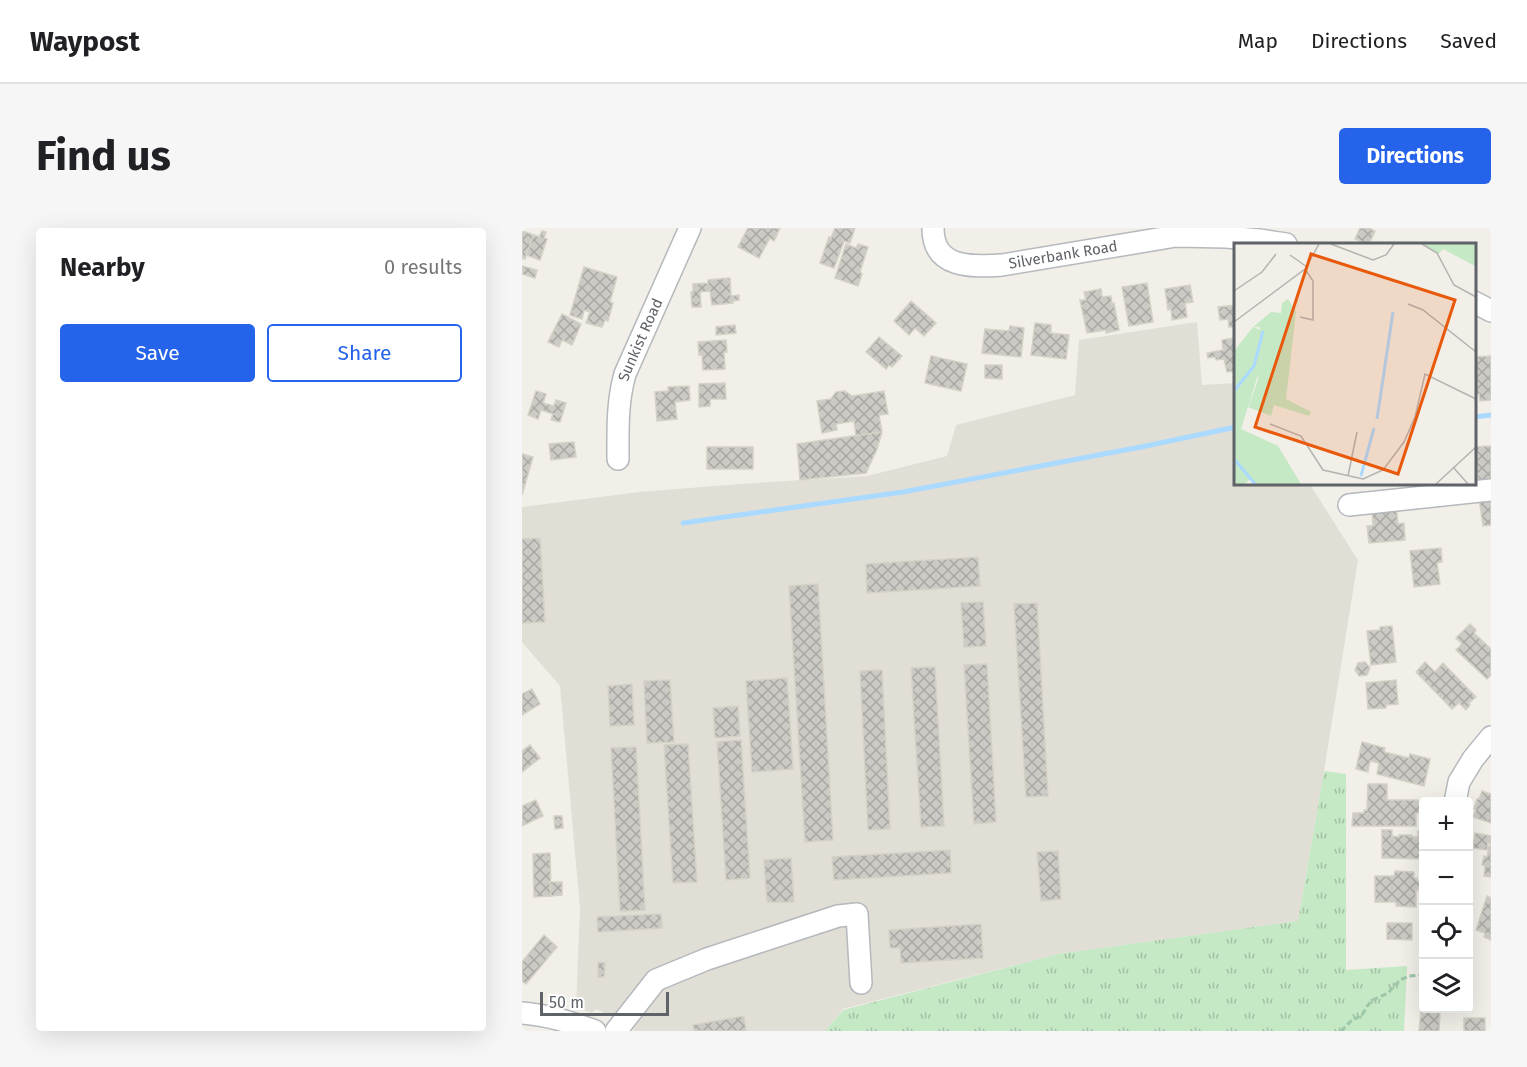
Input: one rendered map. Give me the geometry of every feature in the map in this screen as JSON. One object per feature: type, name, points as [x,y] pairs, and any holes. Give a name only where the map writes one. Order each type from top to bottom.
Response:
[{"type":"street","name":"Sunkist Road","points":[[618,459],[618,406],[625,374],[690,228]]},
{"type":"street","name":"Silverbank Road","points":[[933,228],[937,248],[943,255],[963,265],[981,266],[1002,265],[1176,236],[1280,243]]},
{"type":"street","points":[[1476,303],[1491,311]]},
{"type":"street","points":[[1348,505],[1491,490]]},
{"type":"street","points":[[1456,797],[1460,782],[1473,759],[1491,737]]},
{"type":"street","points":[[616,1031],[656,980],[665,975],[838,916],[857,914],[861,983]]},
{"type":"street","points":[[522,1013],[544,1015],[594,1031]]},
{"type":"path","points":[[1341,1031],[1351,1021],[1362,1015],[1373,1000],[1388,993],[1401,980],[1409,976],[1419,975]]},
{"type":"shaded area","points":[[1197,322],[1202,385],[1234,383],[1234,484],[1310,484],[1358,560],[1298,921],[1058,954],[843,1009],[825,1031],[635,1031],[623,1022],[596,1009],[592,1013],[576,1007],[580,908],[560,686],[522,642],[522,507],[639,492],[867,476],[947,456],[956,425],[1075,395],[1079,340]]},
{"type":"green space","points":[[1324,771],[1346,774],[1346,970],[1407,966],[1404,1031],[825,1031],[843,1010],[1058,954],[1298,921]]},
{"type":"building","points":[[748,228],[780,228],[774,241],[770,238],[759,258],[738,247]]},
{"type":"building","points":[[835,228],[855,228],[850,243],[844,241],[834,268],[820,263],[829,237],[831,238]]},
{"type":"building","points":[[1360,228],[1375,231],[1369,243],[1355,239]]},
{"type":"building","points":[[522,231],[534,235],[525,259],[522,258]]},
{"type":"building","points":[[542,231],[546,232],[544,238],[547,239],[540,260],[526,255],[534,235],[539,237]]},
{"type":"building","points":[[846,244],[856,248],[858,244],[868,247],[858,286],[835,278]]},
{"type":"building","points":[[522,266],[537,270],[535,278],[522,274]]},
{"type":"building","points":[[584,267],[617,277],[610,302],[613,303],[608,321],[605,320],[602,327],[586,323],[590,312],[584,310],[582,319],[570,315]]},
{"type":"building","points":[[730,278],[731,296],[739,295],[739,300],[732,301],[733,303],[712,305],[710,291],[700,292],[701,307],[692,307],[693,284]]},
{"type":"building","points":[[1147,283],[1153,322],[1129,326],[1122,287]]},
{"type":"building","points":[[1190,285],[1193,302],[1185,303],[1187,317],[1172,320],[1165,289]]},
{"type":"building","points":[[1101,289],[1102,297],[1111,296],[1119,330],[1087,333],[1080,300],[1086,300],[1084,292]]},
{"type":"building","points":[[911,301],[936,323],[924,336],[915,328],[909,335],[894,321]]},
{"type":"building","points":[[1234,305],[1234,327],[1229,327],[1228,319],[1220,320],[1218,307]]},
{"type":"building","points":[[562,314],[581,324],[572,345],[562,340],[559,347],[548,342]]},
{"type":"building","points":[[1035,323],[1051,325],[1051,333],[1069,335],[1066,359],[1031,355]]},
{"type":"building","points":[[735,325],[736,333],[716,335],[716,327]]},
{"type":"building","points":[[1010,326],[1024,328],[1021,357],[982,353],[985,329],[1009,331]]},
{"type":"building","points":[[879,337],[902,356],[892,367],[889,365],[886,369],[866,352]]},
{"type":"building","points":[[1233,338],[1234,371],[1227,372],[1224,359],[1208,358],[1207,353],[1223,350],[1222,340]]},
{"type":"building","points":[[726,340],[725,369],[703,370],[698,342]]},
{"type":"building","points":[[931,356],[967,364],[961,391],[925,383]]},
{"type":"building","points":[[1491,356],[1491,400],[1480,401],[1479,394],[1476,394],[1476,357]]},
{"type":"building","points":[[985,365],[1002,365],[1002,379],[985,378]]},
{"type":"building","points":[[725,383],[726,399],[710,399],[710,406],[699,407],[699,384]]},
{"type":"building","points":[[689,386],[690,400],[675,402],[677,419],[657,421],[655,392],[668,391],[668,387]]},
{"type":"building","points":[[536,391],[546,394],[543,403],[554,406],[556,400],[566,403],[560,422],[551,420],[553,414],[541,410],[538,419],[528,415]]},
{"type":"building","points":[[845,391],[852,396],[884,391],[888,414],[879,415],[882,432],[856,436],[854,421],[836,424],[837,430],[822,433],[817,401],[831,399],[836,392]]},
{"type":"building","points":[[882,432],[866,473],[800,480],[797,444]]},
{"type":"building","points":[[574,442],[576,457],[551,460],[549,444]]},
{"type":"building","points":[[1491,446],[1491,479],[1478,480],[1476,447]]},
{"type":"building","points":[[707,447],[753,447],[753,469],[707,469]]},
{"type":"building","points":[[522,454],[533,457],[522,495]]},
{"type":"building","points":[[1491,497],[1491,525],[1483,526],[1479,498]]},
{"type":"building","points":[[1396,505],[1398,524],[1404,523],[1405,540],[1369,543],[1367,526],[1373,526],[1372,507]]},
{"type":"building","points":[[540,538],[545,622],[522,623],[522,539]]},
{"type":"building","points":[[1441,548],[1442,562],[1437,563],[1440,584],[1414,587],[1410,551]]},
{"type":"building","points":[[978,557],[980,586],[867,593],[866,564]]},
{"type":"building","points":[[818,584],[833,840],[805,842],[789,586]]},
{"type":"building","points":[[983,602],[986,646],[964,647],[961,603]]},
{"type":"building","points":[[1037,603],[1048,796],[1026,797],[1014,604]]},
{"type":"building","points":[[1470,624],[1476,630],[1474,633],[1491,649],[1491,675],[1487,679],[1456,650],[1462,644],[1456,638]]},
{"type":"building","points":[[1392,626],[1396,662],[1371,665],[1367,631]]},
{"type":"building","points":[[1365,662],[1370,668],[1367,675],[1359,676],[1355,670],[1358,663]]},
{"type":"building","points":[[1425,662],[1435,672],[1443,663],[1476,697],[1469,703],[1466,710],[1459,703],[1452,709],[1416,672]]},
{"type":"building","points":[[987,664],[996,822],[974,824],[964,665]]},
{"type":"building","points":[[935,667],[944,826],[921,827],[911,668]]},
{"type":"building","points":[[882,670],[890,829],[868,830],[860,671]]},
{"type":"building","points":[[787,678],[793,769],[752,772],[746,681]]},
{"type":"building","points":[[670,680],[674,742],[647,743],[644,681]]},
{"type":"building","points":[[1396,680],[1398,704],[1386,705],[1386,708],[1368,709],[1366,683]]},
{"type":"building","points":[[632,684],[634,725],[610,726],[608,686]]},
{"type":"building","points":[[532,689],[540,704],[522,715],[522,694]]},
{"type":"building","points":[[738,706],[740,736],[715,738],[713,708]]},
{"type":"building","points":[[741,740],[750,878],[726,880],[717,742]]},
{"type":"building","points":[[1362,742],[1385,748],[1384,752],[1409,758],[1410,754],[1430,759],[1424,786],[1377,774],[1379,763],[1370,761],[1368,772],[1356,769]]},
{"type":"building","points":[[688,744],[697,882],[673,883],[664,745]]},
{"type":"building","points":[[530,745],[540,758],[522,772],[522,751]]},
{"type":"building","points":[[636,747],[645,910],[620,911],[611,748]]},
{"type":"building","points":[[1368,784],[1387,784],[1387,800],[1419,801],[1416,826],[1352,826],[1353,813],[1364,813],[1364,810],[1367,810]]},
{"type":"building","points":[[1482,791],[1491,794],[1491,823],[1473,817],[1477,799]]},
{"type":"building","points":[[536,800],[543,816],[522,826],[522,806]]},
{"type":"building","points":[[554,816],[562,816],[563,828],[555,829]]},
{"type":"building","points":[[1382,830],[1392,830],[1392,836],[1399,837],[1399,835],[1412,835],[1412,837],[1418,837],[1419,831],[1419,859],[1382,858]]},
{"type":"building","points":[[1475,833],[1491,836],[1491,844],[1488,843],[1487,850],[1473,848]]},
{"type":"building","points":[[1489,846],[1491,846],[1491,877],[1484,876],[1485,866],[1482,865],[1484,856],[1487,857]]},
{"type":"building","points":[[950,850],[951,873],[834,880],[832,857]]},
{"type":"building","points":[[1058,851],[1061,899],[1041,901],[1037,852]]},
{"type":"building","points":[[550,853],[551,896],[534,897],[533,854]]},
{"type":"building","points":[[791,858],[794,902],[767,902],[764,860]]},
{"type":"building","points":[[1395,871],[1414,872],[1414,878],[1419,881],[1419,888],[1416,890],[1416,907],[1396,906],[1396,902],[1375,902],[1375,876],[1394,876]]},
{"type":"building","points":[[550,882],[562,882],[562,895],[551,896]]},
{"type":"building","points":[[1487,896],[1491,898],[1491,940],[1484,937],[1485,933],[1476,930]]},
{"type":"building","points":[[661,914],[662,928],[598,932],[597,917]]},
{"type":"building","points":[[1387,923],[1412,923],[1412,940],[1387,939]]},
{"type":"building","points":[[981,924],[983,958],[901,963],[900,948],[890,948],[889,930]]},
{"type":"building","points":[[544,935],[557,947],[526,984],[522,981],[522,962]]},
{"type":"building","points":[[598,962],[605,963],[604,977],[598,977]]},
{"type":"building","points":[[1421,1013],[1440,1013],[1439,1031],[1419,1031]]},
{"type":"building","points":[[744,1016],[746,1031],[694,1031],[693,1025]]},
{"type":"building","points":[[1464,1018],[1485,1018],[1485,1031],[1464,1031]]},
{"type":"waterway","points":[[1476,417],[1491,415]]},
{"type":"waterway","points":[[683,523],[903,492],[1234,427]]}]
